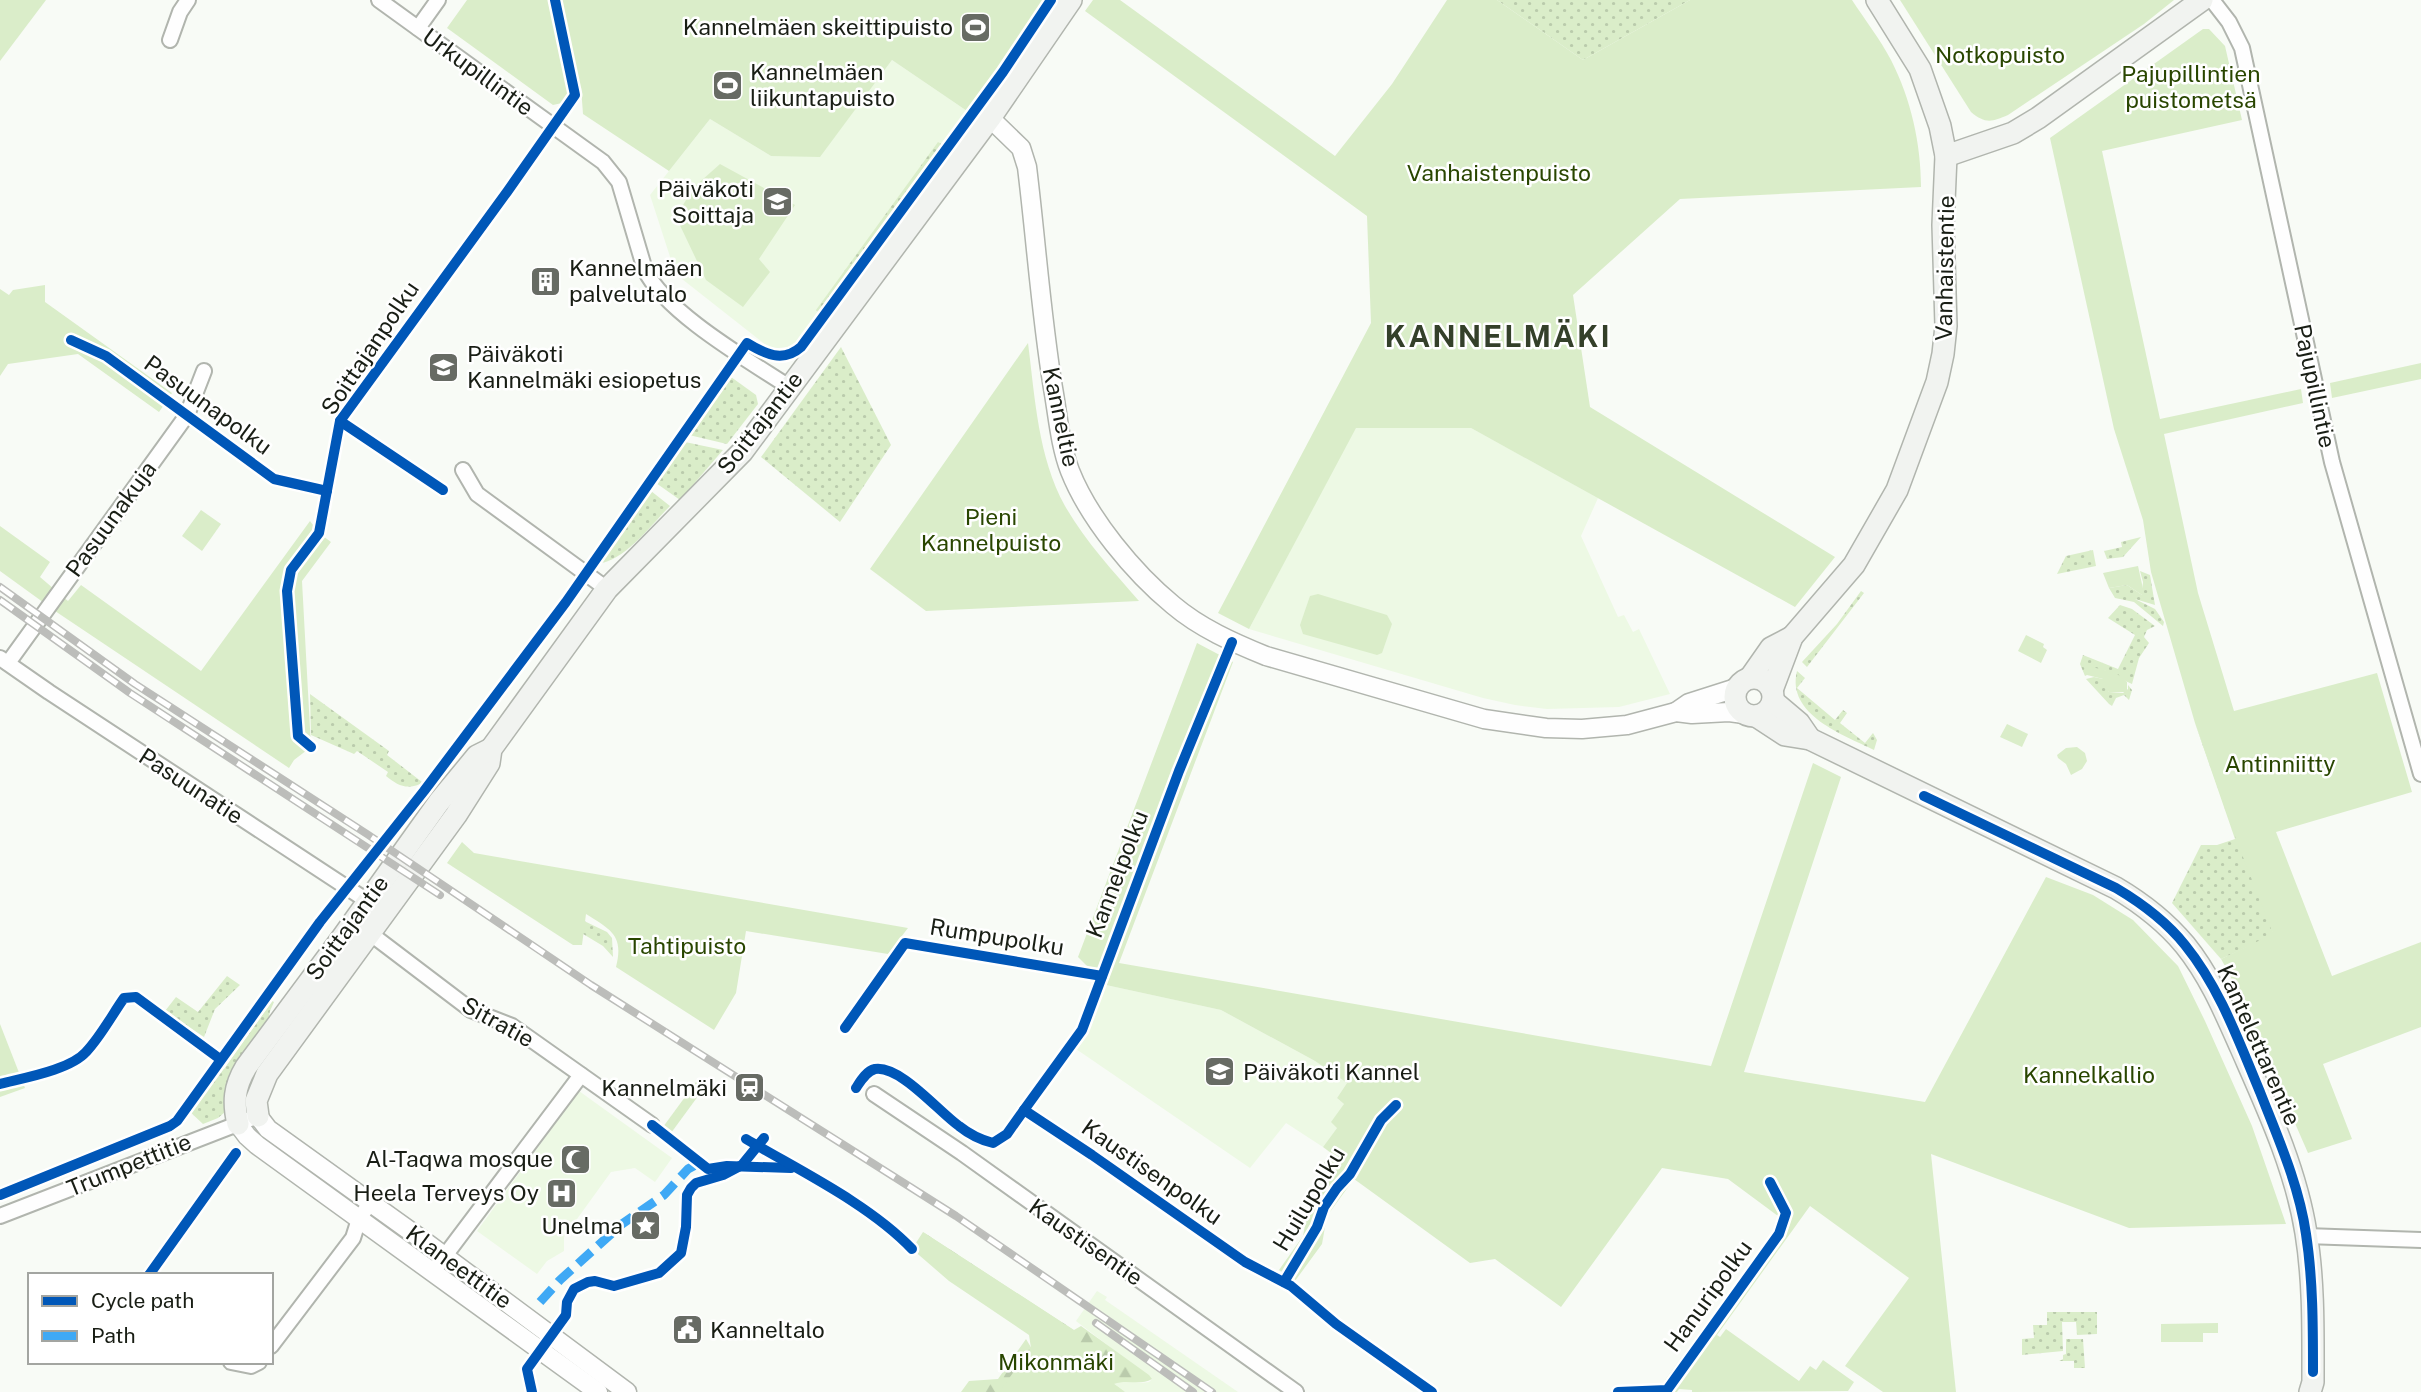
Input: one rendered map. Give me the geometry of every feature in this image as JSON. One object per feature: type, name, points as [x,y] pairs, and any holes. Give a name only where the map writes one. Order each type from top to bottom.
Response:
[{"type":"main road","points":[[990,118],[1071,0]]},
{"type":"main road","name":"Vanhaistentie","points":[[1772,695],[1793,637],[1854,565],[1905,474],[1937,382],[1946,326],[1943,225],[1946,156],[1940,126],[1920,69],[1877,0]]},
{"type":"main road","points":[[1946,156],[2013,132],[2038,118],[2202,0]]},
{"type":"main road","name":"Soittajantie","points":[[258,1116],[256,1101],[267,1074],[439,802],[477,756],[491,749],[607,589],[742,452],[990,118]]},
{"type":"main road","name":"Vanhaistentie","points":[[1743,683],[1771,648],[1793,637]]},
{"type":"main road","points":[[1761,679],[1772,695],[1767,711],[1750,715],[1735,700],[1743,683],[1761,679]]},
{"type":"main road","name":"Kantelettarentie","points":[[1772,695],[1799,723],[1810,739]]},
{"type":"main road","name":"Kantelettarentie","points":[[1750,715],[1785,734],[1810,739],[2105,882],[2157,914],[2185,945],[2210,980],[2250,1068],[2286,1157],[2301,1208],[2312,1300],[2313,1389]]},
{"type":"main road","name":"Soittajantie","points":[[237,1124],[234,1102],[239,1078],[361,927]]},
{"type":"street","points":[[170,40],[180,12],[188,0]]},
{"type":"street","name":"Urkupillintie","points":[[379,0],[603,162],[619,182],[645,270],[652,283],[689,318],[789,387]]},
{"type":"street","points":[[418,28],[438,0]]},
{"type":"street","name":"Pajupillintie","points":[[2212,0],[2230,22],[2242,48],[2332,462],[2421,774]]},
{"type":"street","name":"Kanneltie","points":[[990,118],[1021,148],[1027,167],[1050,367],[1063,447],[1071,472],[1085,501],[1124,556],[1174,606],[1231,642],[1266,656],[1484,719],[1546,728],[1581,729],[1627,725],[1676,712],[1689,703],[1743,683]]},
{"type":"street","name":"Pasuunakuja","points":[[4,660],[187,415],[204,371]]},
{"type":"street","points":[[463,470],[477,494],[607,589]]},
{"type":"street","name":"Pasuunatie","points":[[4,660],[375,906]]},
{"type":"street","name":"Kanneltie","points":[[1676,712],[1729,712],[1750,715]]},
{"type":"street","name":"Sitratie","points":[[361,927],[471,1010],[512,1026],[652,1125]]},
{"type":"street","points":[[433,1272],[581,1075]]},
{"type":"street","name":"Kaustisentie","points":[[874,1094],[962,1153],[1296,1392]]},
{"type":"street","name":"Trumpettitie","points":[[0,1216],[258,1116]]},
{"type":"street","name":"Klaneettitie","points":[[258,1116],[268,1129],[627,1392]]},
{"type":"street","name":"Klaneettitie","points":[[237,1124],[257,1145],[598,1392]]},
{"type":"street","points":[[273,1343],[353,1238],[359,1219],[370,1203]]},
{"type":"street","points":[[2306,1236],[2421,1240]]},
{"type":"shaded area","name":"Päiväkoti Soittaja","points":[[892,60],[967,111],[795,346],[771,349],[682,279],[674,269],[650,195],[710,119],[771,156],[820,156]]},
{"type":"shaded area","points":[[1355,428],[1471,428],[1598,498],[1581,536],[1618,617],[1624,615],[1633,632],[1639,629],[1670,694],[1619,707],[1547,709],[1515,705],[1249,629]]},
{"type":"shaded area","name":"Päiväkoti Kannel","points":[[1106,985],[1221,1010],[1315,1061],[1347,1083],[1337,1098],[1344,1104],[1337,1128],[1323,1147],[1286,1123],[1250,1168],[1076,1049],[1088,1029]]},
{"type":"shaded area","points":[[579,1091],[672,1158],[655,1182],[635,1168],[611,1172],[564,1237],[564,1251],[547,1261],[537,1274],[477,1231]]},
{"type":"shaded area","points":[[1097,1291],[1107,1297],[1105,1300],[1238,1392],[1125,1392],[1113,1384],[1124,1380],[1149,1382],[1152,1379],[1076,1321]]},
{"type":"green space","points":[[0,0],[46,0],[0,61]]},
{"type":"green space","name":"Kannelmäen liikuntapuisto","points":[[467,0],[1047,0],[967,111],[892,60],[820,157],[771,156],[710,119],[669,171],[583,114],[581,87],[562,103],[553,105],[447,28]]},
{"type":"green space","name":"Vanhaistenpuisto","points":[[1093,0],[1120,0],[1335,156],[1392,84],[1447,0],[1497,0],[1583,60],[1690,0],[1852,0],[1887,52],[1904,90],[1917,138],[1921,187],[1680,199],[1573,295],[1590,407],[1835,557],[1795,607],[1471,428],[1356,428],[1249,629],[1218,613],[1371,323],[1367,216],[1085,11]]},
{"type":"green space","points":[[1497,0],[1690,0],[1583,60]]},
{"type":"green space","name":"Notkopuisto","points":[[1900,0],[2174,0],[2144,24],[2008,115],[1989,121],[1980,119],[1971,112]]},
{"type":"green space","points":[[2203,29],[2209,29],[2225,46],[2242,120],[2102,151],[2160,419],[2301,389],[2303,403],[2164,434],[2198,593],[2234,711],[2377,673],[2412,792],[2276,832],[2332,976],[2421,942],[2421,1027],[2323,1064],[2352,1139],[2308,1153],[2221,959],[2273,934],[2195,723],[2151,572],[2143,520],[2114,429],[2050,138]]},
{"type":"green space","points":[[938,142],[943,145],[821,314],[816,310]]},
{"type":"green space","points":[[720,164],[795,205],[759,259],[770,272],[743,307],[706,280],[676,217],[693,188]]},
{"type":"green space","points":[[45,285],[45,302],[172,393],[159,412],[78,354],[8,364],[0,376],[0,289],[9,295],[13,290]]},
{"type":"green space","name":"Pieni Kannelpuisto","points":[[1028,343],[1039,427],[1056,487],[1081,531],[1139,601],[926,611],[870,569]]},
{"type":"green space","points":[[841,347],[891,445],[840,522],[761,457]]},
{"type":"green space","points":[[2421,363],[2421,379],[2332,398],[2330,383]]},
{"type":"green space","points":[[731,377],[756,395],[758,404],[727,444],[689,435]]},
{"type":"green space","points":[[685,442],[723,450],[680,500],[656,483]]},
{"type":"green space","points":[[651,491],[670,506],[627,549],[618,556],[597,564]]},
{"type":"green space","points":[[201,510],[221,524],[202,551],[182,536]]},
{"type":"green space","points":[[310,521],[319,533],[331,542],[302,581],[311,747],[294,760],[289,768],[0,571],[0,526],[50,562],[40,577],[68,601],[81,585],[201,671]]},
{"type":"green space","points":[[2141,537],[2123,557],[2107,559],[2104,551],[2122,547],[2121,542]]},
{"type":"green space","points":[[2093,550],[2096,566],[2057,574],[2066,556]]},
{"type":"green space","points":[[2138,566],[2144,593],[2142,595],[2127,585],[2109,588],[2103,573]]},
{"type":"green space","points":[[2140,571],[2150,575],[2155,605],[2135,599],[2155,609],[2164,622],[2163,626],[2134,602],[2115,598],[2109,588],[2127,585],[2142,595]]},
{"type":"green space","points":[[1861,591],[1864,593],[1807,667],[1802,662],[1837,624]]},
{"type":"green space","points":[[1318,594],[1387,615],[1392,624],[1382,653],[1377,655],[1303,634],[1300,625],[1310,596]]},
{"type":"green space","points":[[2120,605],[2132,609],[2155,626],[2147,630],[2144,637],[2149,643],[2139,658],[2132,684],[2101,670],[2087,670],[2085,676],[2080,664],[2083,655],[2118,669],[2135,635],[2108,618]]},
{"type":"green space","points":[[2026,635],[2044,644],[2043,647],[2047,650],[2041,663],[2018,651]]},
{"type":"green space","name":"Kannelkallio","points":[[1197,643],[1233,662],[1119,963],[1711,1066],[1813,763],[1841,777],[1744,1072],[1925,1102],[2046,877],[2093,895],[2133,920],[2178,966],[2252,1126],[2286,1224],[2129,1228],[1931,1154],[1956,1392],[1883,1392],[1845,1366],[1909,1278],[1810,1206],[1717,1335],[1720,1337],[1726,1329],[1799,1381],[1810,1366],[1816,1370],[1823,1360],[1854,1382],[1848,1391],[1667,1390],[1665,1380],[1782,1219],[1728,1179],[1662,1168],[1561,1307],[1495,1259],[1470,1263],[1354,1179],[1327,1216],[1322,1244],[1295,1281],[1279,1270],[1303,1236],[1308,1209],[1328,1181],[1317,1173],[1331,1153],[1323,1147],[1337,1128],[1331,1122],[1344,1104],[1337,1098],[1347,1083],[1315,1061],[1221,1010],[1106,985],[1078,957]]},
{"type":"green space","points":[[2092,667],[2116,673],[2127,682],[2127,692],[2109,692],[2103,679],[2087,675],[2087,670]]},
{"type":"green space","points":[[1797,671],[1805,678],[1797,688],[1835,720],[1843,710],[1847,713],[1840,723],[1865,743],[1873,733],[1877,740],[1874,750],[1834,730],[1809,711],[1800,700],[1796,686]]},
{"type":"green space","points":[[2086,679],[2103,679],[2109,692],[2123,693],[2128,689],[2128,685],[2132,690],[2129,700],[2124,695],[2116,698],[2112,706]]},
{"type":"green space","points":[[310,694],[389,751],[387,755],[422,782],[410,787],[398,784],[386,776],[388,772],[357,751],[354,754],[311,735]]},
{"type":"green space","points":[[2195,723],[2274,935],[2221,959],[2172,903],[2201,845],[2217,845],[2235,839]]},
{"type":"green space","points":[[2007,724],[2028,734],[2022,747],[2000,737]]},
{"type":"green space","points":[[2077,747],[2085,753],[2087,761],[2082,769],[2071,775],[2066,764],[2057,755],[2066,748]]},
{"type":"green space","name":"Tahtipuisto","points":[[462,842],[474,853],[908,928],[888,954],[746,931],[736,993],[714,1030],[616,967],[617,940],[609,929],[586,914],[582,945],[573,945],[447,863]]},
{"type":"green space","points":[[472,867],[607,932],[612,938],[613,957],[603,946]]},
{"type":"green space","points":[[227,976],[240,985],[215,1009],[204,1037],[165,1011],[176,997],[198,1012]]},
{"type":"green space","points":[[272,1001],[274,1002],[267,1027],[225,1112],[203,1124],[188,1110],[219,1067],[224,1069]]},
{"type":"green space","points":[[0,1024],[25,1088],[0,1097]]},
{"type":"green space","points":[[696,1082],[704,1088],[671,1133],[663,1127]]},
{"type":"green space","points":[[923,1232],[1074,1330],[1081,1326],[1152,1379],[1114,1384],[1125,1392],[1054,1355]]},
{"type":"green space","name":"Mikonmäki","points":[[923,1232],[1075,1331],[1086,1364],[1125,1392],[999,1392],[1031,1348],[1029,1335],[949,1281],[912,1249]]},
{"type":"green space","points":[[2047,1312],[2097,1312],[2097,1334],[2077,1335],[2076,1322],[2062,1322],[2063,1351],[2022,1355],[2022,1339],[2034,1338],[2033,1325],[2047,1325]]},
{"type":"green space","points":[[2218,1323],[2218,1333],[2203,1333],[2203,1342],[2161,1342],[2161,1324]]},
{"type":"green space","points":[[1026,1339],[1035,1354],[1048,1392],[961,1392],[969,1381],[998,1379]]},
{"type":"green space","points":[[2066,1339],[2083,1339],[2085,1368],[2074,1368],[2074,1361],[2059,1361],[2066,1354]]},
{"type":"railway","points":[[0,587],[135,684],[367,834],[591,985],[956,1216],[1212,1392]]},
{"type":"railway","points":[[0,600],[130,693],[440,895]]},
{"type":"railway","points":[[1096,1323],[1193,1392]]},
{"type":"marked path","points":[[540,1302],[560,1280],[622,1224],[664,1195],[688,1169],[699,1163]]},
{"type":"cycle path","name":"Soittajanpolku","points":[[311,747],[298,736],[287,591],[291,570],[319,533],[340,421],[575,95],[555,0]]},
{"type":"cycle path","points":[[0,1195],[177,1121],[320,922],[424,791],[566,602],[747,343],[761,351],[781,356],[801,347],[1003,72],[1051,0]]},
{"type":"cycle path","name":"Pasuunapolku","points":[[71,340],[106,356],[274,479],[327,491]]},
{"type":"cycle path","name":"Soittajanpolku","points":[[340,421],[443,490]]},
{"type":"cycle path","name":"Kannelpolku","points":[[1024,1110],[1082,1030],[1179,771],[1232,642]]},
{"type":"cycle path","points":[[1924,796],[2116,888],[2145,907],[2178,936],[2209,979],[2236,1035],[2281,1144],[2303,1216],[2310,1268],[2313,1372]]},
{"type":"cycle path","name":"Rumpupolku","points":[[845,1028],[905,943],[1102,976]]},
{"type":"cycle path","points":[[0,1084],[46,1072],[79,1058],[97,1039],[124,998],[136,997],[220,1059]]},
{"type":"cycle path","name":"Kaustisenpolku","points":[[856,1088],[864,1077],[875,1069],[896,1074],[963,1129],[993,1143],[1007,1134],[1024,1110],[1245,1262],[1291,1286],[1336,1324],[1432,1392]]},
{"type":"cycle path","name":"Huilupolku","points":[[1284,1282],[1317,1227],[1324,1207],[1350,1174],[1381,1120],[1396,1105]]},
{"type":"cycle path","points":[[652,1125],[708,1169],[727,1166],[791,1168]]},
{"type":"cycle path","points":[[532,1392],[527,1369],[566,1315],[567,1302],[574,1289],[595,1281],[614,1286],[659,1273],[681,1253],[686,1227],[687,1195],[691,1188],[696,1183],[723,1175],[742,1165],[764,1138]]},
{"type":"cycle path","points":[[746,1139],[855,1203],[876,1217],[912,1249]]},
{"type":"cycle path","points":[[150,1273],[236,1153]]},
{"type":"cycle path","name":"Hanuripolku","points":[[1618,1392],[1667,1390],[1779,1234],[1786,1213],[1770,1182]]},
{"type":"place","name":"Kannelmäen skeittipuisto","points":[[976,27]]},
{"type":"place","name":"Kannelmäen liikuntapuisto","points":[[727,85]]},
{"type":"place","name":"Päiväkoti Soittaja","points":[[777,202]]},
{"type":"place","name":"Kannelmäen palvelutalo","points":[[546,281]]},
{"type":"place","name":"Päiväkoti Kannelmäki esiopetus","points":[[444,367]]},
{"type":"place","name":"Päiväkoti Kannel","points":[[1220,1072]]},
{"type":"place","name":"Kannelmäki","points":[[750,1088]]},
{"type":"place","name":"Al-Taqwa mosque","points":[[576,1159]]},
{"type":"place","name":"Heela Terveys Oy","points":[[562,1193]]},
{"type":"place","name":"Unelma","points":[[646,1226]]},
{"type":"place","name":"Kanneltalo","points":[[687,1330]]},
{"type":"district","name":"KANNELMÄKI","points":[[1498,337]]},
{"type":"park label","name":"Pajupillintien puistometsä","points":[[2191,87]]},
{"type":"park label","name":"Antinniitty","points":[[2280,764]]}]
